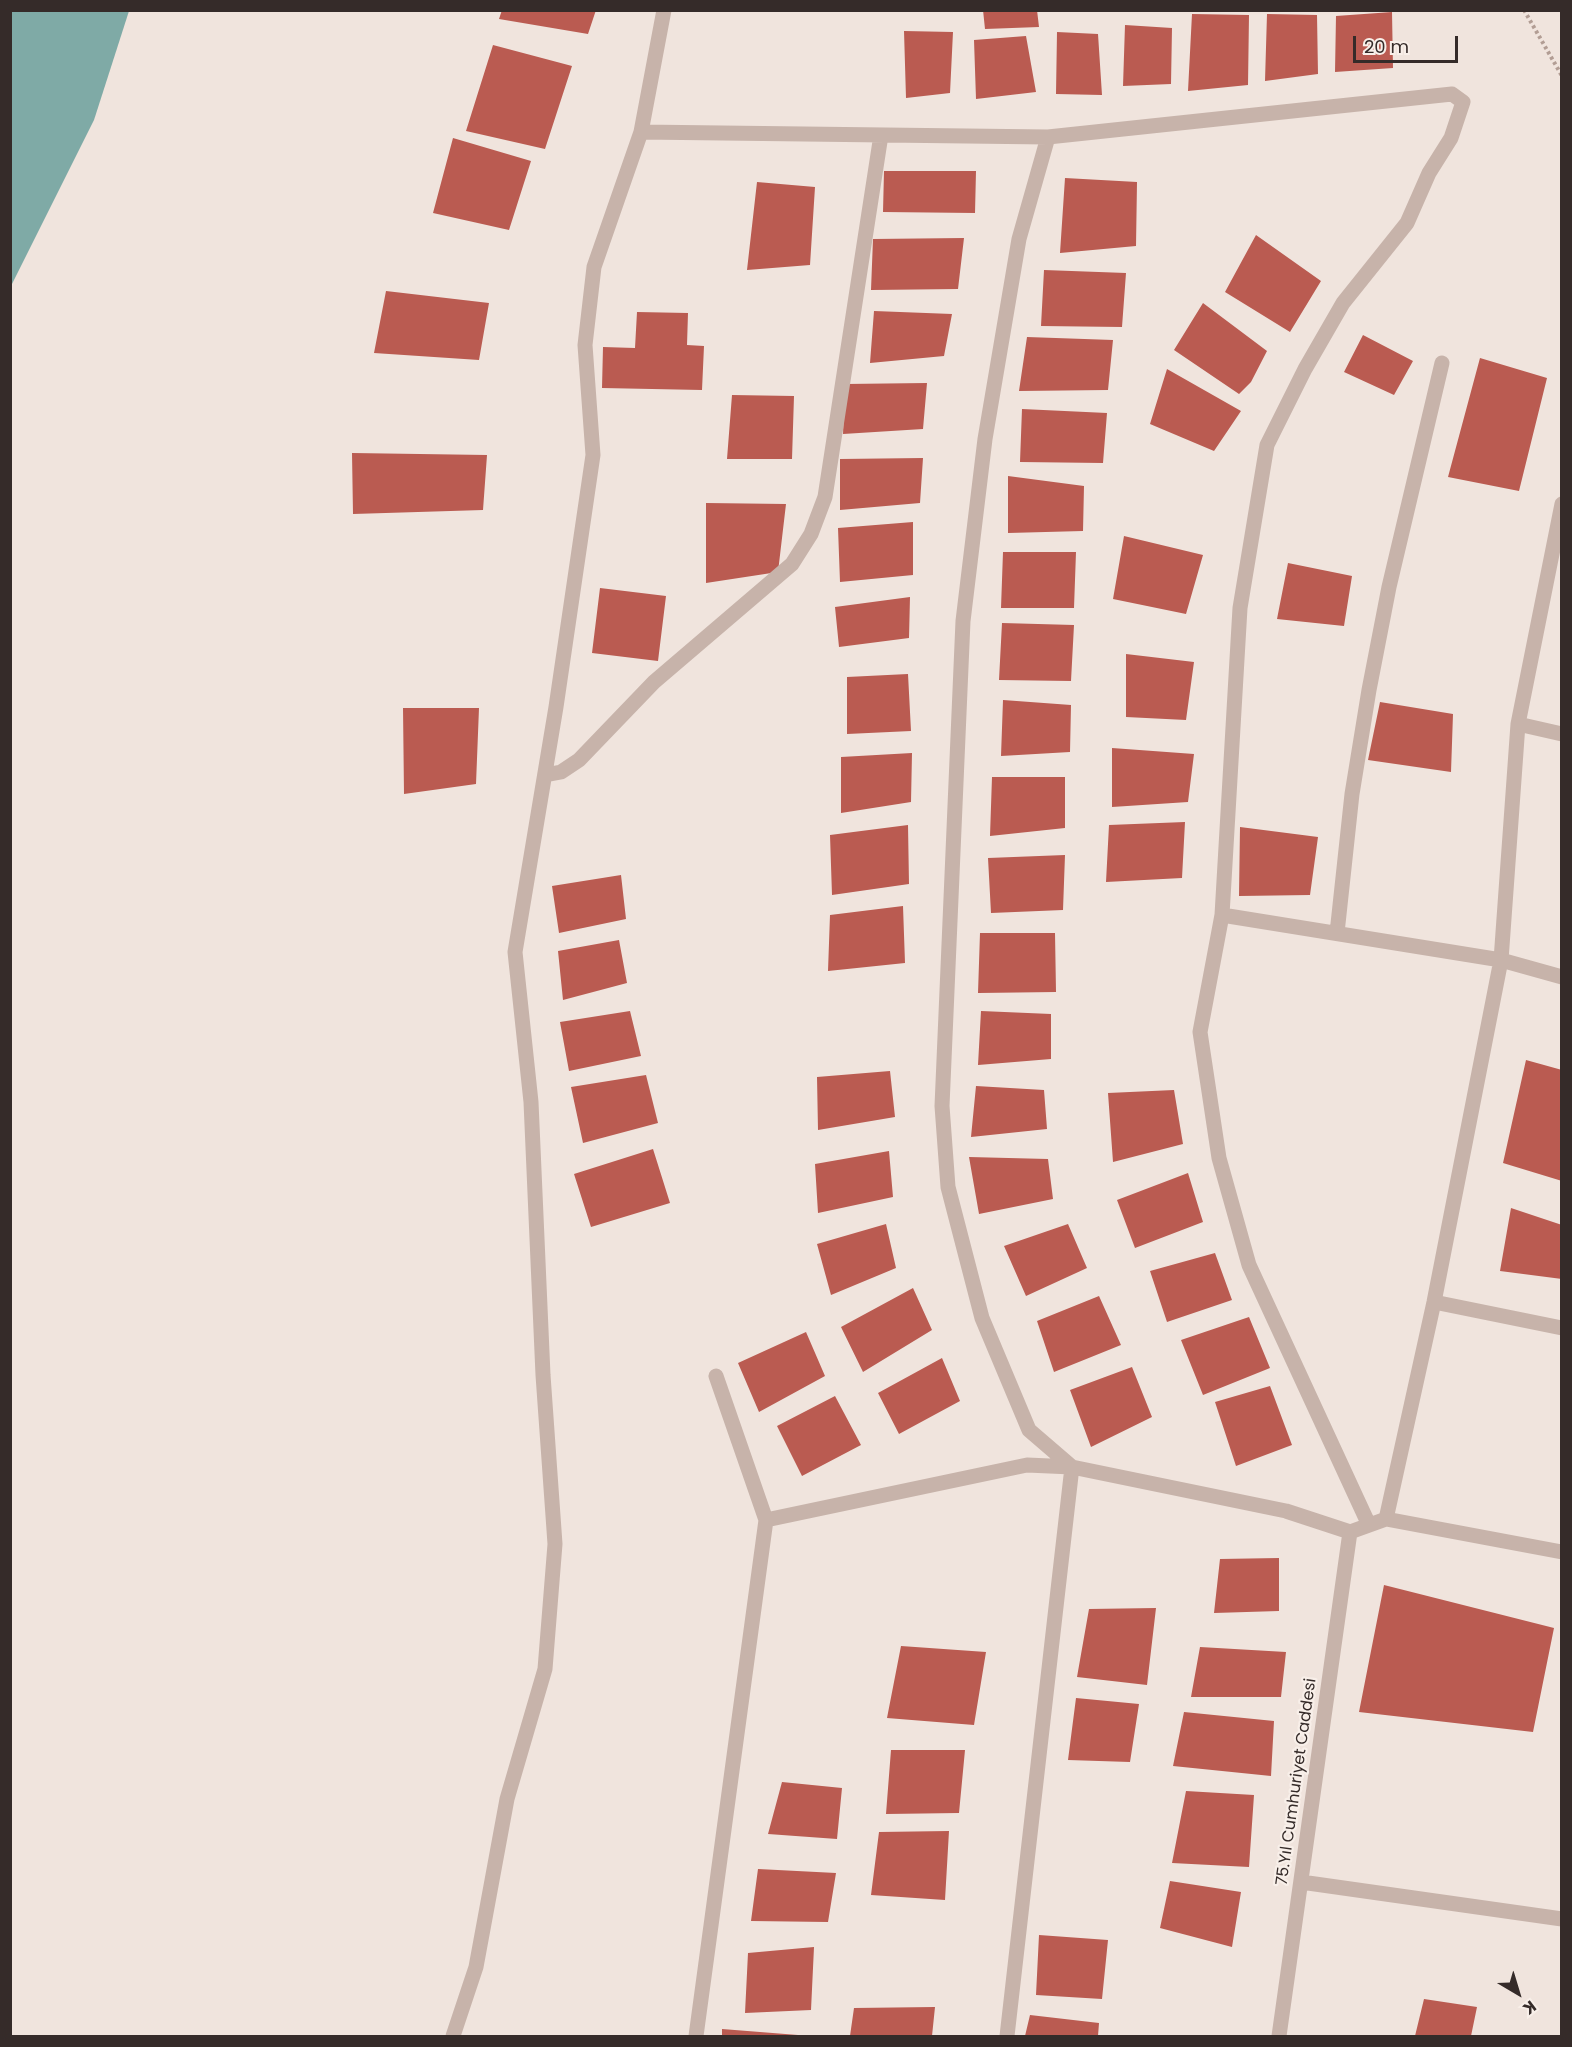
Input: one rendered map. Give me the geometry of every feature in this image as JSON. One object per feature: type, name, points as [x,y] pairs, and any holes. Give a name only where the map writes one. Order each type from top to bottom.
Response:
[{"type":"street","points":[[453,2037],[476,1967],[507,1799],[545,1669],[555,1544],[543,1376],[531,1102],[515,952],[593,455],[585,345],[594,267],[641,132],[664,10]]},
{"type":"street","points":[[641,132],[1048,137],[1452,94],[1462,102],[1451,138],[1429,173],[1407,223],[1343,303],[1305,369],[1267,445],[1240,608],[1222,915],[1200,1032],[1219,1158],[1249,1265],[1368,1525]]},
{"type":"street","points":[[544,775],[561,772],[579,760],[654,682],[792,564],[811,534],[825,496],[881,135]]},
{"type":"street","points":[[1048,137],[1017,250],[985,439],[963,621],[942,1106],[948,1187],[982,1318],[1029,1430],[1072,1467]]},
{"type":"street","points":[[1337,933],[1352,794],[1371,679],[1389,587],[1442,363]]},
{"type":"street","points":[[1386,1519],[1434,1302],[1500,960],[1518,724],[1562,504]]},
{"type":"street","points":[[1518,724],[1562,734]]},
{"type":"street","points":[[1222,915],[1500,960],[1562,977]]},
{"type":"street","points":[[1434,1302],[1562,1328]]},
{"type":"street","points":[[696,2037],[766,1520],[716,1376]]},
{"type":"street","points":[[766,1520],[1027,1465],[1072,1467],[1286,1511],[1350,1532],[1386,1519],[1562,1552]]},
{"type":"street","points":[[1007,2037],[1072,1467]]},
{"type":"street","name":"75.Yıl Cumhuriyet Caddesi","points":[[1279,2037],[1350,1532]]},
{"type":"street","points":[[1301,1882],[1562,1918]]},
{"type":"path","points":[[1524,10],[1562,76]]},
{"type":"water","points":[[11,10],[129,11],[94,120],[11,286]]},
{"type":"building","points":[[502,10],[596,10],[588,34],[499,19]]},
{"type":"building","points":[[983,10],[1037,10],[1039,27],[985,29]]},
{"type":"building","points":[[1392,12],[1393,68],[1335,72],[1336,16]]},
{"type":"building","points":[[1192,14],[1249,15],[1248,85],[1188,91]]},
{"type":"building","points":[[1267,14],[1317,15],[1318,74],[1265,81]]},
{"type":"building","points":[[1125,25],[1172,28],[1171,84],[1123,86]]},
{"type":"building","points":[[904,31],[953,32],[950,93],[906,98]]},
{"type":"building","points":[[1057,32],[1098,34],[1102,95],[1056,94]]},
{"type":"building","points":[[1026,36],[1036,92],[976,99],[974,40]]},
{"type":"building","points":[[493,45],[572,66],[545,149],[466,131]]},
{"type":"building","points":[[453,138],[531,161],[509,230],[433,213]]},
{"type":"building","points":[[884,171],[976,171],[975,213],[883,212]]},
{"type":"building","points":[[1065,178],[1137,182],[1136,246],[1060,253]]},
{"type":"building","points":[[757,182],[815,187],[810,265],[747,270]]},
{"type":"building","points":[[1256,235],[1321,281],[1290,332],[1225,292]]},
{"type":"building","points":[[964,238],[958,289],[871,290],[873,239]]},
{"type":"building","points":[[1044,270],[1126,273],[1122,327],[1041,326]]},
{"type":"building","points":[[386,291],[489,303],[479,360],[374,353]]},
{"type":"building","points":[[1203,303],[1267,351],[1251,382],[1239,394],[1174,350]]},
{"type":"building","points":[[874,311],[952,314],[944,356],[870,363]]},
{"type":"building","points":[[637,312],[688,313],[687,345],[704,346],[702,390],[602,388],[603,347],[635,348]]},
{"type":"building","points":[[1363,335],[1413,361],[1394,395],[1344,372]]},
{"type":"building","points":[[1027,337],[1113,340],[1108,390],[1019,391]]},
{"type":"building","points":[[1480,358],[1547,378],[1519,491],[1448,477]]},
{"type":"building","points":[[1167,369],[1241,411],[1214,451],[1150,424]]},
{"type":"building","points":[[927,383],[923,429],[843,434],[845,384]]},
{"type":"building","points":[[732,395],[794,396],[792,459],[727,459]]},
{"type":"building","points":[[1022,409],[1107,413],[1103,463],[1020,462]]},
{"type":"building","points":[[352,453],[487,455],[483,510],[353,514]]},
{"type":"building","points":[[923,458],[920,503],[840,510],[840,459]]},
{"type":"building","points":[[1008,476],[1084,486],[1083,531],[1008,533]]},
{"type":"building","points":[[706,503],[786,504],[778,572],[706,583]]},
{"type":"building","points":[[913,522],[913,575],[840,582],[838,528]]},
{"type":"building","points":[[1124,536],[1203,555],[1186,614],[1113,599]]},
{"type":"building","points":[[1003,552],[1076,552],[1074,608],[1001,608]]},
{"type":"building","points":[[1288,563],[1352,576],[1344,626],[1277,619]]},
{"type":"building","points":[[600,588],[666,596],[658,661],[592,653]]},
{"type":"building","points":[[910,597],[909,638],[839,647],[835,607]]},
{"type":"building","points":[[1002,623],[1074,625],[1071,681],[999,680]]},
{"type":"building","points":[[1126,654],[1194,662],[1186,720],[1126,717]]},
{"type":"building","points":[[908,674],[911,731],[847,734],[847,677]]},
{"type":"building","points":[[1003,700],[1071,705],[1070,752],[1001,756]]},
{"type":"building","points":[[1380,702],[1453,714],[1451,772],[1368,760]]},
{"type":"building","points":[[403,708],[479,708],[476,784],[404,794]]},
{"type":"building","points":[[1112,748],[1194,754],[1188,802],[1112,807]]},
{"type":"building","points":[[912,753],[911,802],[841,813],[841,757]]},
{"type":"building","points":[[992,777],[1065,777],[1065,828],[990,836]]},
{"type":"building","points":[[1185,822],[1182,878],[1106,882],[1109,825]]},
{"type":"building","points":[[908,825],[909,884],[832,895],[830,835]]},
{"type":"building","points":[[1240,827],[1318,837],[1310,895],[1239,896]]},
{"type":"building","points":[[1065,855],[1063,910],[991,913],[988,858]]},
{"type":"building","points":[[621,875],[626,919],[559,933],[552,886]]},
{"type":"building","points":[[903,906],[905,963],[828,971],[830,915]]},
{"type":"building","points":[[980,933],[1055,933],[1056,992],[978,993]]},
{"type":"building","points":[[619,940],[627,983],[563,1000],[558,951]]},
{"type":"building","points":[[630,1011],[641,1056],[569,1071],[560,1022]]},
{"type":"building","points":[[981,1011],[1051,1014],[1051,1059],[978,1065]]},
{"type":"building","points":[[1526,1060],[1562,1070],[1562,1181],[1503,1163]]},
{"type":"building","points":[[890,1071],[895,1117],[818,1130],[817,1077]]},
{"type":"building","points":[[646,1075],[658,1123],[583,1143],[571,1087]]},
{"type":"building","points":[[976,1086],[1044,1090],[1047,1129],[971,1137]]},
{"type":"building","points":[[1174,1090],[1183,1144],[1113,1162],[1108,1093]]},
{"type":"building","points":[[653,1149],[670,1203],[591,1227],[574,1174]]},
{"type":"building","points":[[889,1151],[893,1197],[818,1213],[815,1164]]},
{"type":"building","points":[[969,1157],[1048,1159],[1053,1199],[979,1214]]},
{"type":"building","points":[[1188,1173],[1203,1222],[1135,1248],[1117,1200]]},
{"type":"building","points":[[1511,1208],[1562,1225],[1562,1279],[1500,1271]]},
{"type":"building","points":[[886,1224],[896,1268],[831,1295],[817,1244]]},
{"type":"building","points":[[1068,1224],[1087,1268],[1026,1296],[1004,1246]]},
{"type":"building","points":[[1215,1253],[1232,1300],[1167,1322],[1150,1271]]},
{"type":"building","points":[[913,1288],[932,1330],[863,1372],[841,1327]]},
{"type":"building","points":[[1099,1296],[1121,1345],[1054,1372],[1037,1321]]},
{"type":"building","points":[[1249,1317],[1270,1368],[1203,1395],[1181,1340]]},
{"type":"building","points":[[806,1332],[825,1376],[759,1412],[738,1363]]},
{"type":"building","points":[[942,1358],[960,1401],[899,1434],[878,1393]]},
{"type":"building","points":[[1132,1367],[1152,1417],[1091,1447],[1070,1390]]},
{"type":"building","points":[[1270,1386],[1292,1445],[1236,1466],[1215,1402]]},
{"type":"building","points":[[835,1396],[861,1445],[802,1476],[777,1426]]},
{"type":"building","points":[[1279,1558],[1279,1611],[1214,1613],[1220,1559]]},
{"type":"building","points":[[1384,1585],[1554,1628],[1533,1732],[1359,1712]]},
{"type":"building","points":[[1156,1608],[1147,1685],[1077,1677],[1089,1609]]},
{"type":"building","points":[[901,1646],[986,1652],[974,1725],[887,1718]]},
{"type":"building","points":[[1200,1647],[1286,1652],[1281,1697],[1191,1697]]},
{"type":"building","points":[[1076,1698],[1139,1704],[1130,1762],[1068,1760]]},
{"type":"building","points":[[1184,1712],[1274,1721],[1271,1776],[1173,1766]]},
{"type":"building","points":[[891,1750],[965,1750],[959,1813],[886,1814]]},
{"type":"building","points":[[782,1782],[842,1788],[837,1839],[768,1834]]},
{"type":"building","points":[[1186,1791],[1254,1795],[1249,1867],[1172,1863]]},
{"type":"building","points":[[949,1831],[945,1900],[871,1895],[879,1832]]},
{"type":"building","points":[[758,1869],[836,1873],[828,1922],[751,1921]]},
{"type":"building","points":[[1170,1881],[1241,1892],[1232,1947],[1160,1928]]},
{"type":"building","points":[[1039,1935],[1108,1940],[1102,1999],[1036,1995]]},
{"type":"building","points":[[814,1947],[811,2010],[745,2013],[748,1953]]},
{"type":"building","points":[[1424,1999],[1477,2007],[1471,2036],[1415,2036]]},
{"type":"building","points":[[935,2007],[932,2036],[850,2036],[854,2008]]},
{"type":"building","points":[[1030,2015],[1099,2023],[1098,2036],[1025,2036]]},
{"type":"building","points":[[722,2029],[798,2035],[798,2036],[722,2036]]}]
